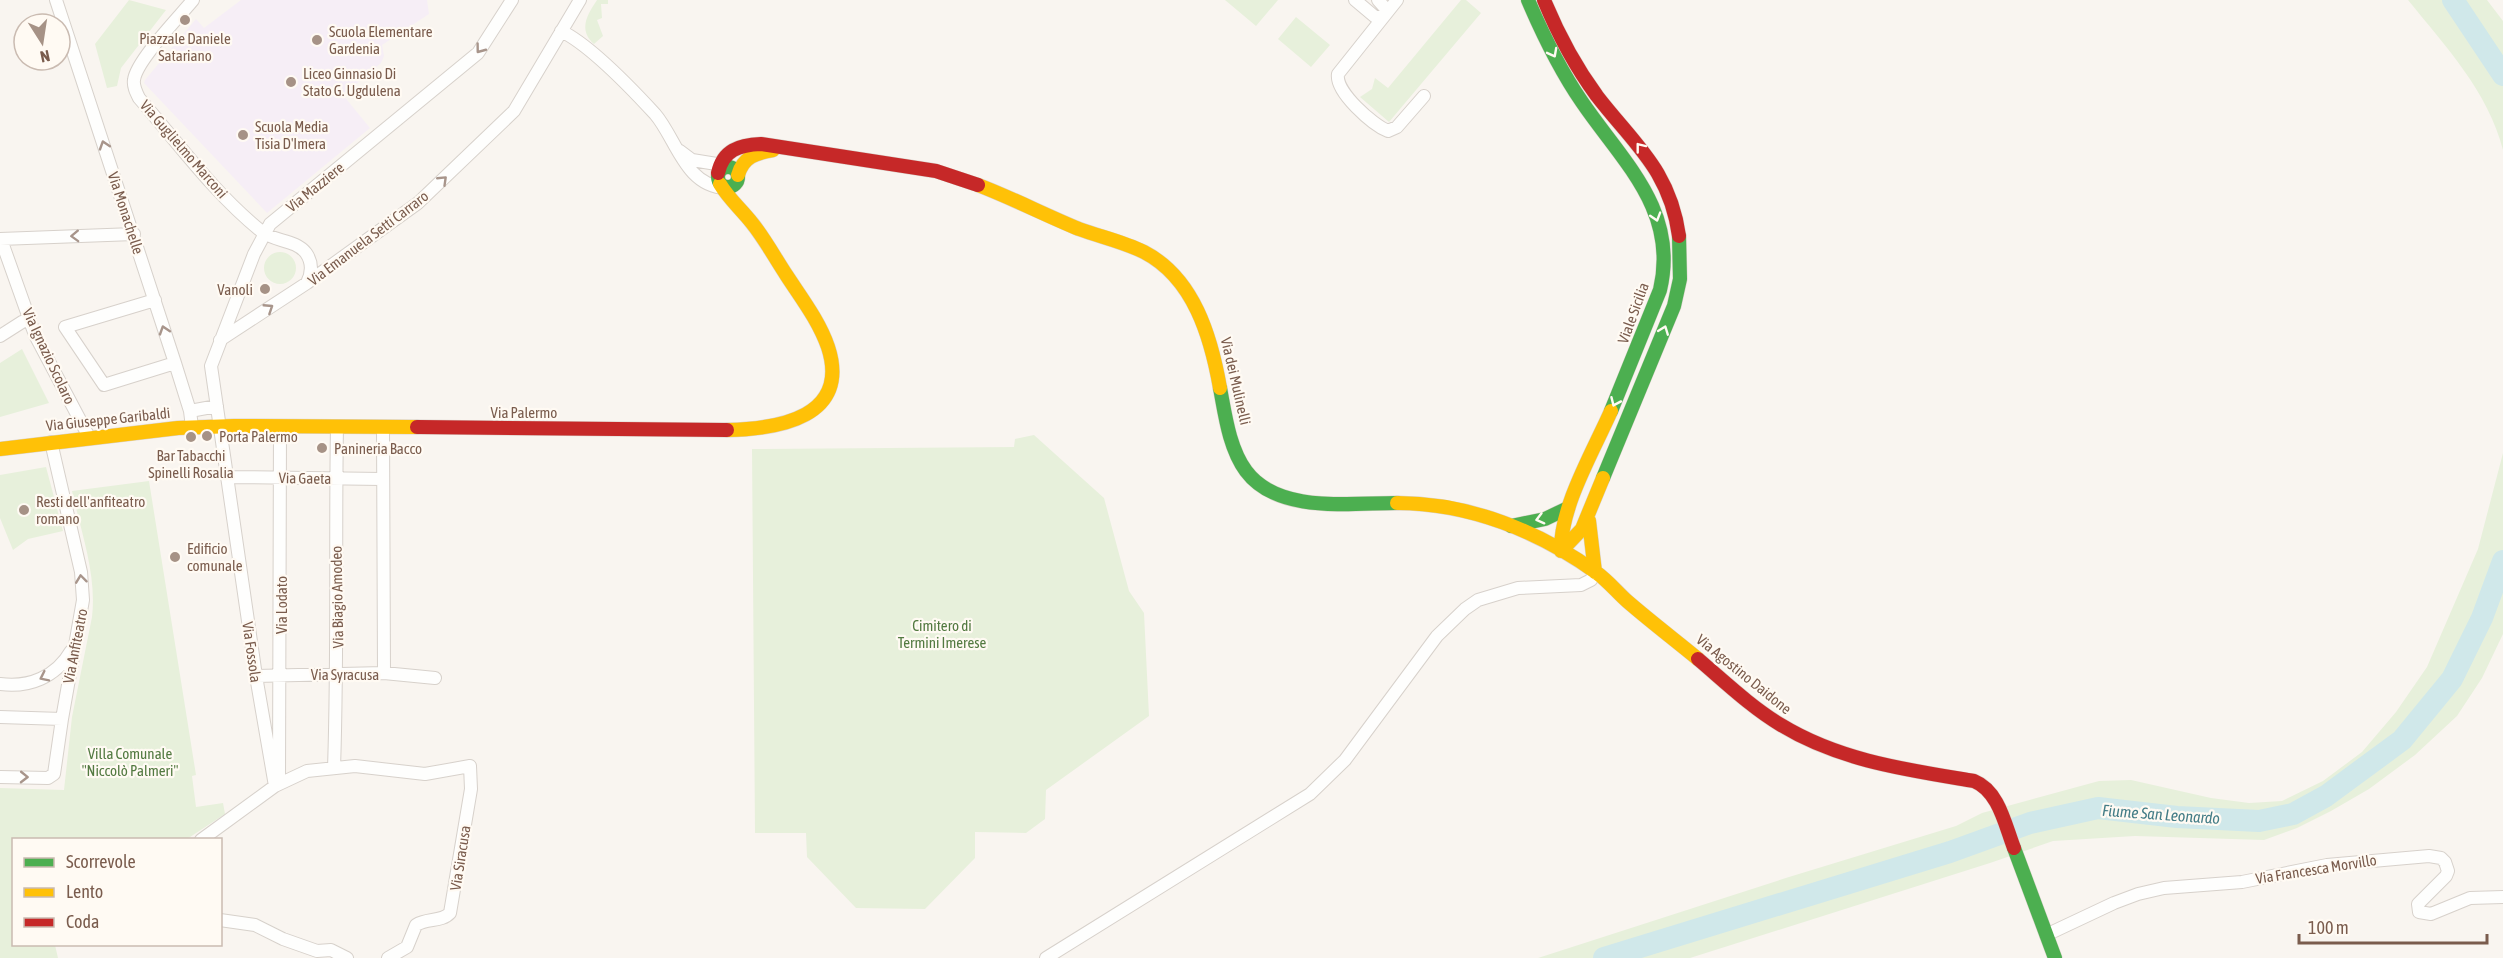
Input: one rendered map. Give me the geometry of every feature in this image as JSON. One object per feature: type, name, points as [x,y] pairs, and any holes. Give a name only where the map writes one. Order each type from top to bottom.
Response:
[{"type":"street","name":"Via Monachelle","points":[[56,0],[134,234],[190,411],[192,427]]},
{"type":"street","name":"Via Guglielmo Marconi","points":[[193,0],[141,63],[133,82],[135,90],[139,98],[220,193],[263,234]]},
{"type":"street","name":"Via Mazziere","points":[[220,426],[211,366],[263,234],[270,224],[290,207],[478,53],[512,0]]},
{"type":"street","name":"Via Emanuela Setti Carraro","points":[[220,340],[307,284],[418,203],[509,117],[580,0]]},
{"type":"street","points":[[1355,0],[1376,17],[1384,15]]},
{"type":"street","points":[[1378,0],[1385,6],[1384,15]]},
{"type":"street","points":[[1397,0],[1338,74],[1338,81],[1350,101],[1388,131],[1397,127],[1424,96]]},
{"type":"street","name":"Viale Sicilia","points":[[1528,0],[1566,78],[1592,116],[1629,161],[1648,193],[1658,220],[1663,248],[1663,278],[1655,305],[1629,371],[1561,523],[1561,551]]},
{"type":"street","points":[[1544,0],[1577,66],[1604,105],[1644,150],[1664,185],[1676,216],[1681,246],[1680,280],[1671,312],[1594,500],[1588,521],[1574,542],[1561,551]]},
{"type":"street","points":[[561,31],[580,40],[656,116],[686,166],[711,184],[727,178],[752,154],[786,148]]},
{"type":"street","name":"Via dei Mulinelli","points":[[727,178],[727,152],[747,144],[786,148],[951,175],[1081,230],[1145,252],[1162,264],[1182,285],[1209,336],[1234,444],[1240,464],[1251,478],[1270,491],[1288,499],[1323,506],[1415,502],[1448,506],[1511,526],[1561,551]]},
{"type":"street","points":[[675,148],[692,160],[727,178]]},
{"type":"street","name":"Via Palermo","points":[[220,426],[731,430],[792,421],[808,415],[822,403],[832,379],[832,361],[826,343],[815,318],[752,222],[727,178]]},
{"type":"street","points":[[1,239],[134,234]]},
{"type":"street","points":[[263,234],[297,246],[304,251],[311,267],[307,284]]},
{"type":"street","name":"Via Ignazio Scolaro","points":[[1,239],[29,320],[89,437]]},
{"type":"street","points":[[155,300],[65,327],[104,385],[175,363]]},
{"type":"street","points":[[234,305],[232,313],[236,320],[242,323],[249,322]]},
{"type":"street","points":[[0,336],[29,320]]},
{"type":"street","points":[[190,411],[217,406]]},
{"type":"street","name":"Via Giuseppe Garibaldi","points":[[0,449],[89,437],[220,426]]},
{"type":"street","name":"Via Fossola","points":[[220,426],[256,676],[277,785]]},
{"type":"street","name":"Via Lodato","points":[[277,785],[281,674],[280,426]]},
{"type":"street","name":"Via Biagio Amodeo","points":[[334,768],[338,674],[337,427]]},
{"type":"street","points":[[382,427],[384,674]]},
{"type":"street","name":"Via Anfiteatro","points":[[0,777],[48,778],[55,772],[83,600],[81,572],[51,442]]},
{"type":"street","name":"Via Gaeta","points":[[228,477],[382,479]]},
{"type":"street","points":[[1511,526],[1545,519],[1568,508]]},
{"type":"street","points":[[1046,958],[1310,794],[1345,760],[1437,636],[1464,609],[1478,600],[1518,588],[1581,585],[1591,580],[1595,572],[1588,521]]},
{"type":"street","name":"Via Agostino Daidone","points":[[1561,551],[1595,572],[1779,725],[1814,744],[1879,765],[1974,781],[1984,785],[1995,800],[2046,935]]},
{"type":"street","points":[[0,684],[25,684],[40,679],[57,670],[74,645]]},
{"type":"street","name":"Via Syracusa","points":[[256,676],[384,674],[435,678]]},
{"type":"street","points":[[0,717],[62,719]]},
{"type":"street","name":"Via Siracusa","points":[[334,768],[355,766],[425,774],[470,766],[471,789],[450,913],[444,918],[428,919],[416,925],[407,947],[388,958]]},
{"type":"street","points":[[204,838],[277,785],[307,771],[334,768]]},
{"type":"street","name":"Via Francesca Morvillo","points":[[2046,935],[2138,894],[2164,888],[2242,882],[2326,865],[2379,859],[2429,856],[2441,858],[2445,862],[2448,871],[2446,876],[2418,904],[2419,912],[2425,914],[2431,914],[2470,898],[2503,897]]},
{"type":"street","points":[[222,920],[255,925],[283,939],[317,951],[331,950],[347,958]]},
{"type":"street","points":[[2046,935],[2055,958]]},
{"type":"shaded area","points":[[241,0],[427,0],[429,14],[382,45],[384,56],[381,63],[343,95],[370,128],[267,213],[144,83],[196,19],[204,28]]},
{"type":"green space","points":[[129,0],[166,10],[121,68],[117,86],[107,88],[95,44]]},
{"type":"green space","points":[[597,0],[608,0],[608,4],[601,4],[602,18],[597,20],[603,36],[594,44],[589,39],[585,28],[587,17]]},
{"type":"green space","points":[[1225,0],[1278,0],[1256,26]]},
{"type":"green space","points":[[1461,0],[1466,0],[1481,13],[1389,122],[1360,97],[1372,89],[1375,78],[1388,88]]},
{"type":"green space","points":[[2408,0],[2487,0],[2503,21],[2503,150],[2487,108],[2464,70]]},
{"type":"green space","points":[[1296,17],[1330,45],[1311,67],[1278,39]]},
{"type":"green space","points":[[280,252],[291,257],[296,268],[291,279],[280,284],[269,279],[264,268],[269,257]]},
{"type":"green space","points":[[22,349],[49,403],[0,417],[0,363]]},
{"type":"green space","name":"Cimitero di Termini Imerese","points":[[1034,435],[1104,498],[1129,591],[1144,613],[1149,716],[1046,790],[1045,819],[1026,833],[975,832],[975,858],[925,909],[856,908],[807,857],[806,833],[755,833],[752,449],[1014,447],[1015,439]]},
{"type":"green space","points":[[2503,453],[2503,634],[2482,678],[2457,716],[2415,755],[2369,789],[2331,811],[2297,828],[2264,840],[2135,836],[2053,841],[1690,958],[1538,958],[1956,826],[1982,813],[2099,781],[2131,780],[2211,798],[2249,803],[2282,801],[2323,781],[2362,752],[2396,712],[2427,667],[2478,549]]},
{"type":"green space","points":[[46,467],[63,531],[28,539],[13,550],[0,518],[0,475]]},
{"type":"green space","name":"Villa Comunale \"Niccolò Palmeri\"","points":[[149,481],[196,775],[192,776],[196,807],[223,803],[225,814],[189,838],[12,838],[12,946],[55,946],[58,958],[0,958],[0,788],[64,790],[72,717],[92,617],[90,569],[72,491]]},
{"type":"waterway","name":"Fiume San Leonardo","points":[[2453,0],[2503,75]]},
{"type":"waterway","name":"Fiume San Leonardo","points":[[1604,958],[1950,852],[2030,823],[2098,808],[2177,817],[2259,821],[2293,814],[2326,796],[2402,740],[2452,679],[2482,618],[2503,561]]},
{"type":"traffic: fast","points":[[1528,0],[1566,77],[1643,188],[1654,211],[1661,235],[1664,261],[1660,290],[1611,411]]},
{"type":"traffic: fast","points":[[724,167],[732,167],[738,173],[738,177],[738,181],[732,187],[724,187],[718,181],[718,173],[724,167]]},
{"type":"traffic: fast","points":[[1603,478],[1674,306],[1680,279],[1679,236]]},
{"type":"traffic: fast","points":[[1220,388],[1235,452],[1246,471],[1260,485],[1276,494],[1316,503],[1397,503]]},
{"type":"traffic: fast","points":[[1511,526],[1545,519],[1568,508]]},
{"type":"traffic: fast","points":[[2014,848],[2055,958]]},
{"type":"traffic: slow","points":[[738,175],[743,164],[751,157],[773,150]]},
{"type":"traffic: slow","points":[[720,184],[757,229],[810,310],[828,347],[832,371],[829,389],[820,404],[806,414],[788,422],[727,430]]},
{"type":"traffic: slow","points":[[978,185],[1079,229],[1136,248],[1161,263],[1176,277],[1188,293],[1197,311],[1211,349],[1220,388]]},
{"type":"traffic: slow","points":[[1561,551],[1562,534],[1572,498],[1611,411]]},
{"type":"traffic: slow","points":[[0,449],[178,428],[417,427]]},
{"type":"traffic: slow","points":[[1561,551],[1582,529],[1603,478]]},
{"type":"traffic: slow","points":[[1397,503],[1424,504],[1477,514],[1527,532],[1551,544],[1601,576],[1627,601],[1698,659]]},
{"type":"traffic: slow","points":[[1589,521],[1595,572]]},
{"type":"traffic: jam","points":[[1544,0],[1581,73],[1659,175],[1668,193],[1679,236]]},
{"type":"traffic: jam","points":[[718,173],[720,165],[733,150],[761,144],[936,171],[978,185]]},
{"type":"traffic: jam","points":[[417,427],[727,430]]},
{"type":"traffic: jam","points":[[1698,659],[1759,710],[1804,737],[1851,756],[1924,773],[1974,781],[1983,786],[1990,792],[2000,810],[2014,848]]},
{"type":"place","name":"Piazzale Daniele Satariano","points":[[185,20]]},
{"type":"place","name":"Scuola Elementare Gardenia","points":[[317,40]]},
{"type":"place","name":"Liceo Ginnasio Di Stato G. Ugdulena","points":[[291,82]]},
{"type":"place","name":"Scuola Media Tisia D'Imera","points":[[243,135]]},
{"type":"place","name":"Vanoli","points":[[265,289]]},
{"type":"place","name":"Porta Palermo","points":[[207,436]]},
{"type":"place","name":"Bar Tabacchi Spinelli Rosalia","points":[[191,437]]},
{"type":"place","name":"Panineria Bacco","points":[[322,448]]},
{"type":"place","name":"Resti dell'anfiteatro romano","points":[[24,510]]},
{"type":"place","name":"Edificio comunale","points":[[175,557]]}]
